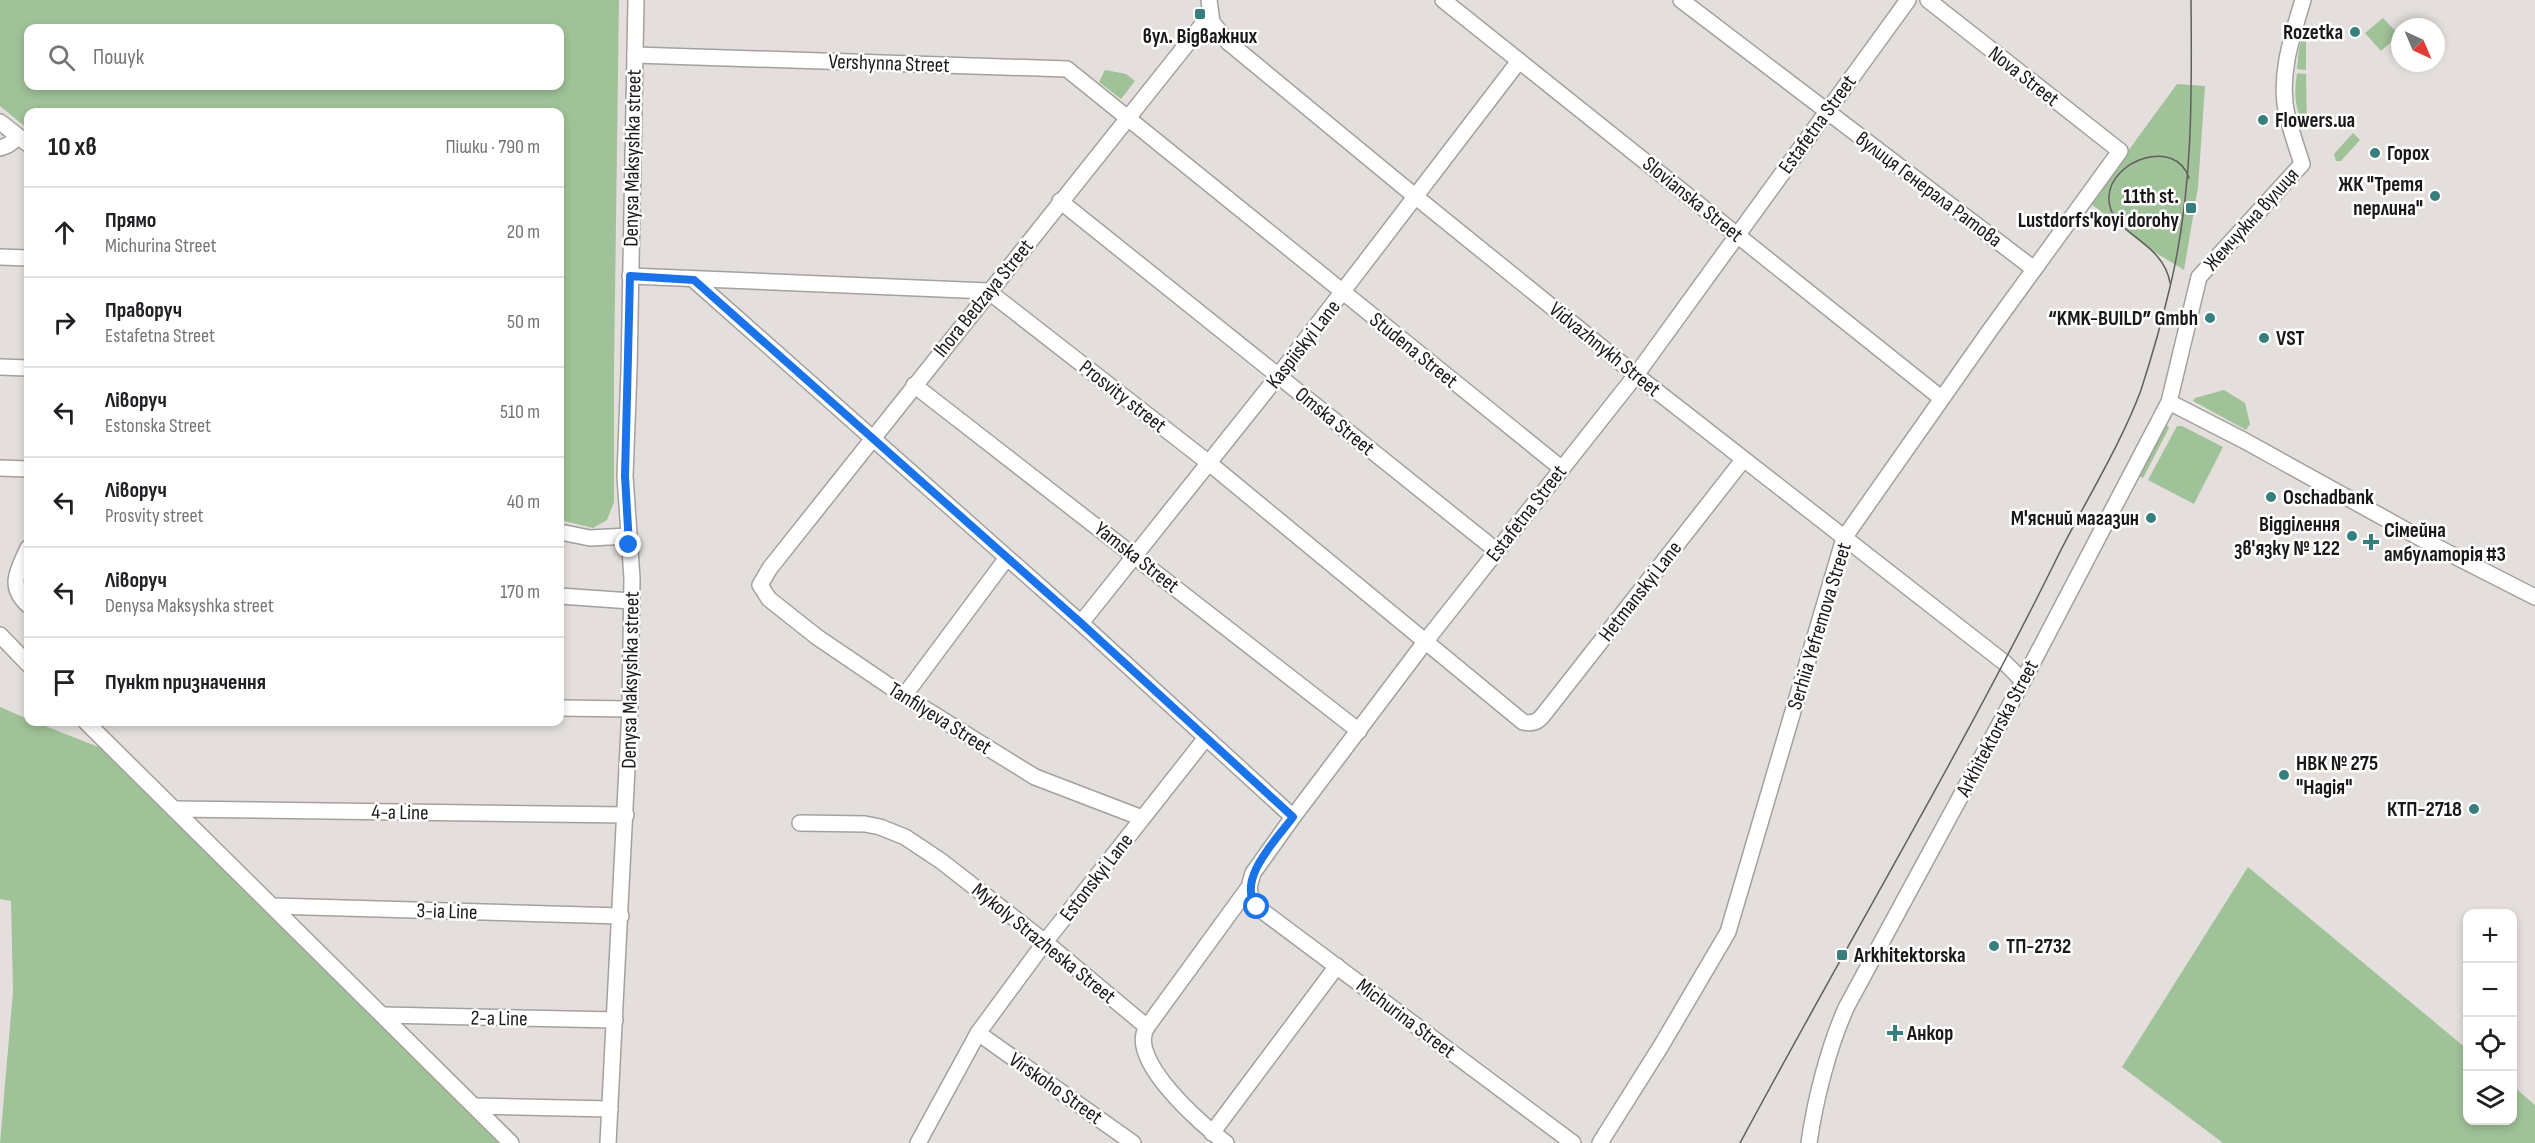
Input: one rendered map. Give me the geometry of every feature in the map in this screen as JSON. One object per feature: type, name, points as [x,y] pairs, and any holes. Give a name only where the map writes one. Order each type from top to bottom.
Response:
[{"type":"street","name":"Denysa Maksyshka street","points":[[609,1143],[630,709],[632,578],[625,476],[636,0]]},
{"type":"street","name":"Slovianska Street","points":[[1443,0],[1941,398]]},
{"type":"street","name":"вулиця Генерала Ратова","points":[[1681,0],[2034,269]]},
{"type":"street","name":"Estafetna Street","points":[[1147,1027],[1249,887],[1253,873],[1293,817],[1425,642],[1636,375],[1908,0]]},
{"type":"street","name":"Nova Street","points":[[1928,0],[2120,151]]},
{"type":"street","name":"Жемчужна вулиця","points":[[2169,402],[2199,277],[2302,164],[2287,113],[2284,88],[2286,64],[2303,0]]},
{"type":"street","name":"Ihora Bedzaya Street","points":[[760,585],[770,568],[1210,8]]},
{"type":"street","name":"Vidvazhnykh Street","points":[[1210,8],[1218,31],[1228,42],[1636,375],[2004,663],[2023,681]]},
{"type":"street","name":"Vershynna Street","points":[[635,55],[1061,68],[1067,69],[1127,116]]},
{"type":"street","name":"Kaspiiskyi Lane","points":[[1081,623],[1278,376],[1520,61]]},
{"type":"street","name":"Studena Street","points":[[1127,116],[1561,468]]},
{"type":"street","points":[[0,122],[24,140]]},
{"type":"street","points":[[0,148],[24,140]]},
{"type":"street","name":"Serhiia Yefremova Street","points":[[1600,1143],[1661,1046],[1728,932],[1844,538],[1941,398],[2120,151]]},
{"type":"street","name":"Omska Street","points":[[1060,201],[1497,551]]},
{"type":"street","points":[[0,257],[24,258]]},
{"type":"street","points":[[630,276],[988,291]]},
{"type":"street","points":[[694,280],[1006,559],[1081,623],[1205,739],[1293,817]]},
{"type":"street","name":"Prosvity street","points":[[988,291],[1209,463],[1523,722],[1536,722]]},
{"type":"street","points":[[0,367],[24,368]]},
{"type":"street","name":"Yamska Street","points":[[914,385],[1359,730]]},
{"type":"street","points":[[2169,402],[2245,441],[2431,544],[2535,597]]},
{"type":"street","name":"Arkhitektorska Street","points":[[1809,1143],[1829,1055],[1837,1027],[1847,1006],[2023,681],[2169,402]]},
{"type":"street","name":"Hetmanskyi Lane","points":[[1536,722],[1743,460]]},
{"type":"street","points":[[0,468],[24,469]]},
{"type":"street","points":[[564,533],[590,538],[628,536]]},
{"type":"street","points":[[24,553],[8,575],[18,596],[24,601]]},
{"type":"street","points":[[904,696],[1006,559]]},
{"type":"street","name":"Tanfilyeva Street","points":[[760,585],[769,599],[817,637],[904,696],[1035,777],[1142,818]]},
{"type":"street","points":[[564,596],[631,601]]},
{"type":"street","points":[[0,635],[24,660]]},
{"type":"street","points":[[564,708],[630,709]]},
{"type":"street","points":[[90,726],[511,1143]]},
{"type":"street","name":"Estonskyi Lane","points":[[918,1143],[978,1033],[1205,739]]},
{"type":"street","name":"4-a Line","points":[[174,809],[626,815]]},
{"type":"street","name":"Mykoly Strazheska Street","points":[[800,823],[865,824],[892,830],[941,861],[1046,942],[1147,1027]]},
{"type":"street","name":"Michurina Street","points":[[1249,887],[1251,898],[1257,907],[1573,1143]]},
{"type":"street","name":"3-ia Line","points":[[273,906],[621,916]]},
{"type":"street","points":[[1212,1132],[1337,966]]},
{"type":"street","name":"2-a Line","points":[[383,1015],[615,1020]]},
{"type":"street","points":[[1147,1027],[1143,1041],[1148,1061],[1177,1097],[1226,1143]]},
{"type":"street","name":"Virskoho Street","points":[[978,1033],[1134,1143]]},
{"type":"street","points":[[474,1106],[610,1109]]},
{"type":"green space","points":[[0,0],[619,0],[614,502],[607,520],[593,528],[564,521],[564,108],[24,108],[24,126],[0,106]]},
{"type":"green space","points":[[2383,18],[2391,26],[2391,42],[2381,51],[2365,33]]},
{"type":"green space","points":[[2306,25],[2306,70],[2297,69],[2299,48]]},
{"type":"green space","points":[[1105,70],[1126,74],[1135,81],[1121,99],[1099,82]]},
{"type":"green space","points":[[2297,73],[2306,74],[2307,128],[2297,109],[2295,88]]},
{"type":"green space","points":[[2177,84],[2205,86],[2198,187],[2184,270],[2148,248],[2090,203]]},
{"type":"green space","points":[[2353,133],[2360,140],[2341,161],[2336,161],[2334,154]]},
{"type":"green space","points":[[2224,390],[2245,403],[2250,424],[2246,430],[2193,401],[2195,398]]},
{"type":"green space","points":[[2167,425],[2169,428],[2143,478],[2139,476],[2164,426]]},
{"type":"green space","points":[[2177,426],[2182,426],[2223,447],[2194,504],[2148,480]]},
{"type":"green space","points":[[0,707],[24,717],[24,726],[45,726],[101,748],[500,1143],[0,1143],[13,991],[11,901],[0,899]]},
{"type":"green space","points":[[2248,867],[2463,1046],[2463,1125],[2517,1125],[2517,1089],[2535,1105],[2535,1143],[2223,1143],[2122,1067]]},
{"type":"tram line","points":[[1740,1143],[1979,710],[2111,455],[2141,390],[2167,300],[2183,216],[2190,144],[2191,0]]},
{"type":"tram line","points":[[2170,283],[2165,268],[2157,256],[2117,220],[2111,210],[2109,197],[2112,184],[2120,173],[2131,164],[2144,158],[2158,156],[2171,158],[2182,166],[2189,178]]},
{"type":"place","name":"вул. Відважних","points":[[1200,14]]},
{"type":"place","name":"Rozetka","points":[[2355,32]]},
{"type":"place","name":"Flowers.ua","points":[[2263,120]]},
{"type":"place","name":"Горох","points":[[2375,153]]},
{"type":"place","name":"ЖК \"Третя перлина\"","points":[[2435,196]]},
{"type":"place","name":"11th st. Lustdorfs'koyi dorohy","points":[[2191,208]]},
{"type":"place","name":"“KMK-BUILD” Gmbh","points":[[2210,318]]},
{"type":"place","name":"VST","points":[[2264,338]]},
{"type":"place","name":"Oschadbank","points":[[2271,497]]},
{"type":"place","name":"М'ясний магазин","points":[[2151,518]]},
{"type":"place","name":"Відділення зв'язку № 122","points":[[2352,536]]},
{"type":"place","name":"Сімейна амбулаторія #3","points":[[2371,542]]},
{"type":"place","name":"НВК № 275 \"Надія\"","points":[[2284,775]]},
{"type":"place","name":"КТП-2718","points":[[2474,809]]},
{"type":"place","name":"ТП-2732","points":[[1994,946]]},
{"type":"place","name":"Arkhitektorska","points":[[1842,955]]},
{"type":"place","name":"Анкор","points":[[1895,1033]]},
{"type":"route","points":[[629,545],[625,476],[630,276],[694,280],[1006,559],[1081,623],[1205,739],[1293,817],[1251,877],[1250,893],[1257,907]]}]
